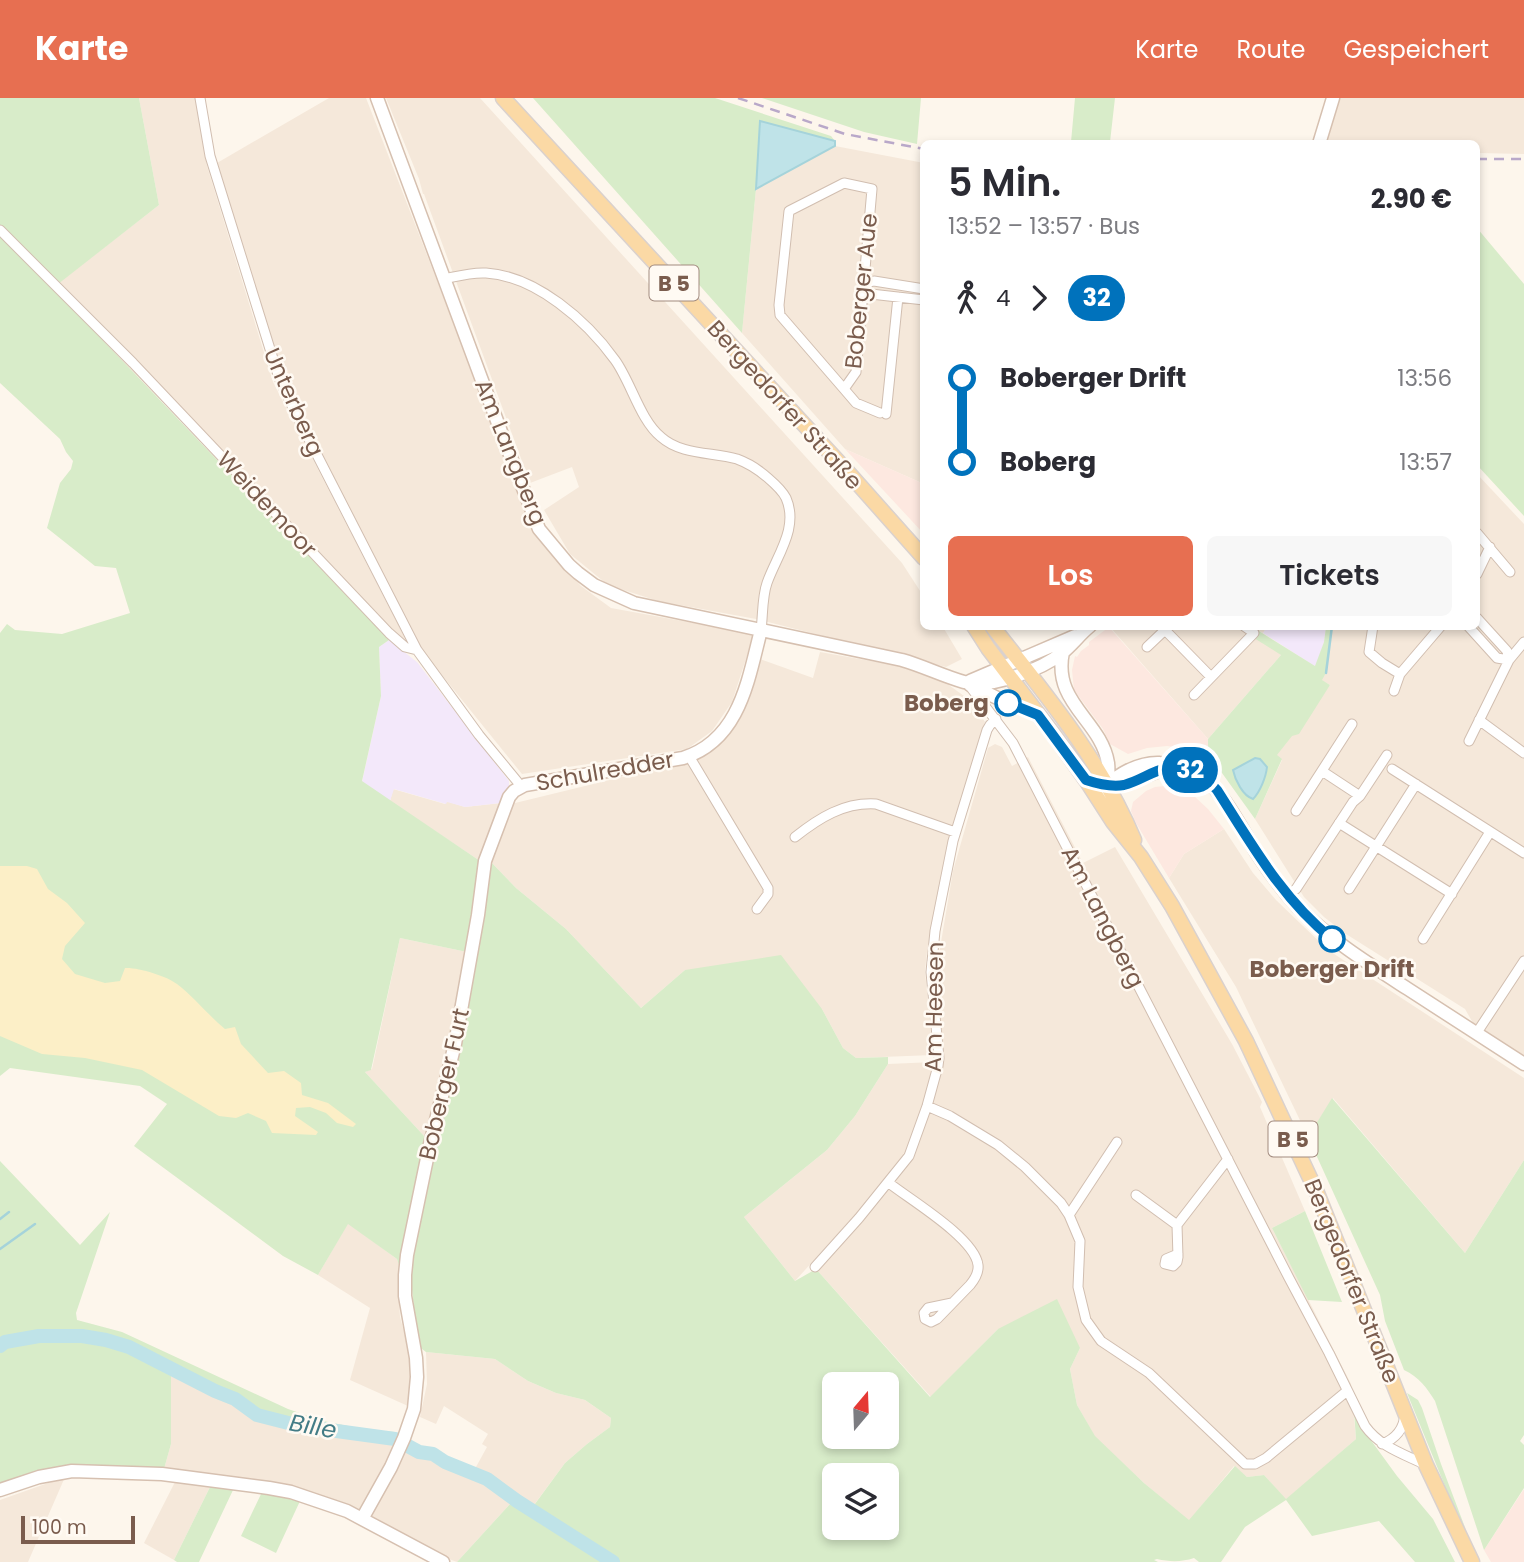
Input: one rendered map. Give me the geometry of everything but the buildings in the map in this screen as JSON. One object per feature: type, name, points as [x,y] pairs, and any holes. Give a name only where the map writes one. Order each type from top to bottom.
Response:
[{"type":"main road","name":"Bergedorfer Straße","points":[[503,98],[920,554]]},
{"type":"main road","name":"Bergedorfer Straße","points":[[977,630],[1101,801],[1113,822],[1141,857],[1246,1041],[1317,1193],[1426,1465],[1472,1562]]},
{"type":"main road","name":"Bergedorfer Straße","points":[[995,630],[1070,727],[1108,785],[1141,857]]},
{"type":"street","name":"Unterberg","points":[[201,98],[210,156],[279,378],[417,650]]},
{"type":"street","name":"Am Langberg","points":[[377,98],[539,528],[569,565],[594,585],[634,603],[902,660],[966,683],[996,682],[1006,672]]},
{"type":"street","points":[[1320,140],[1333,98]]},
{"type":"street","name":"Boberger Aue","points":[[844,389],[856,372],[872,189],[844,183],[789,211],[780,315],[856,403],[883,413],[898,297]]},
{"type":"street","name":"Weidemoor","points":[[0,230],[133,363],[389,633],[405,647],[417,650],[479,735],[521,786]]},
{"type":"street","points":[[444,279],[470,273],[496,274],[528,285],[550,298],[583,323],[615,360],[651,427],[662,438],[688,450],[738,460],[760,470],[779,488],[785,496],[790,513],[790,530],[766,586],[761,630]]},
{"type":"street","points":[[920,288],[874,281],[864,287],[871,294],[920,300]]},
{"type":"street","points":[[1480,536],[1510,572]]},
{"type":"street","points":[[1480,568],[1490,547]]},
{"type":"street","points":[[1480,621],[1507,651],[1509,660]]},
{"type":"street","name":"Schulredder","points":[[521,786],[689,756],[702,750],[726,728],[736,712],[744,695],[761,630]]},
{"type":"street","points":[[966,683],[1023,666],[1085,630]]},
{"type":"street","points":[[1023,666],[1041,667],[1063,652],[1085,630]]},
{"type":"street","points":[[1147,647],[1164,630]]},
{"type":"street","points":[[1168,630],[1212,677]]},
{"type":"street","points":[[1194,695],[1254,633],[1250,630]]},
{"type":"street","points":[[1373,630],[1370,652],[1400,674]]},
{"type":"street","points":[[1394,691],[1400,674],[1438,630]]},
{"type":"street","points":[[1472,630],[1497,658],[1509,660]]},
{"type":"street","points":[[1469,741],[1509,660],[1524,642]]},
{"type":"street","points":[[982,677],[988,648]]},
{"type":"street","points":[[1063,652],[1061,667],[1066,690],[1102,744],[1109,765],[1108,785],[1101,801]]},
{"type":"street","name":"Am Langberg","points":[[966,683],[1013,743],[1365,1426],[1382,1444],[1426,1465]]},
{"type":"street","points":[[966,683],[1038,715]]},
{"type":"street","name":"Am Heesen","points":[[815,1267],[889,1183],[909,1156],[927,1106],[939,1058],[931,962],[948,860],[988,730],[996,719]]},
{"type":"street","points":[[1479,720],[1524,753]]},
{"type":"street","points":[[1296,811],[1352,724]]},
{"type":"street","points":[[1287,895],[1296,889],[1387,755]]},
{"type":"street","name":"Schulredder","points":[[689,756],[768,888],[768,894],[757,909]]},
{"type":"street","points":[[1086,780],[1098,784],[1123,785],[1170,766],[1179,766],[1202,776],[1217,790],[1287,895],[1320,928],[1336,942],[1524,1064]]},
{"type":"street","points":[[1392,769],[1524,853]]},
{"type":"street","points":[[1322,771],[1360,796]]},
{"type":"street","points":[[1349,889],[1416,784]]},
{"type":"street","name":"Boberger Furt","points":[[362,1519],[402,1444],[414,1409],[417,1389],[416,1358],[405,1296],[407,1255],[430,1144],[455,1044],[485,861],[509,797],[521,786]]},
{"type":"street","points":[[795,837],[844,806],[862,803],[876,804],[956,832]]},
{"type":"street","points":[[1339,823],[1452,894]]},
{"type":"street","points":[[1423,939],[1490,832]]},
{"type":"street","points":[[1476,1034],[1524,961]]},
{"type":"street","points":[[927,1106],[950,1116],[998,1145],[1025,1167],[1061,1203],[1080,1241],[1078,1287],[1086,1320],[1101,1341],[1149,1373],[1245,1464],[1255,1464],[1266,1458],[1347,1391]]},
{"type":"street","points":[[1069,1215],[1117,1142]]},
{"type":"street","points":[[1178,1254],[1177,1225],[1228,1159]]},
{"type":"street","points":[[889,1183],[942,1221],[966,1245],[977,1261],[974,1280],[952,1303]]},
{"type":"street","points":[[1136,1195],[1177,1225]]},
{"type":"street","points":[[1382,1444],[1398,1434],[1405,1420],[1405,1412]]},
{"type":"street","points":[[0,1490],[46,1475],[72,1471],[162,1474],[269,1488],[327,1503],[443,1562]]},
{"type":"shaded area","points":[[139,98],[196,98],[207,166],[273,382],[407,642],[401,640],[129,368],[53,287],[159,205]]},
{"type":"shaded area","points":[[329,98],[366,98],[537,538],[581,586],[611,608],[754,634],[732,702],[712,731],[687,749],[522,774],[416,643],[282,380],[217,163]]},
{"type":"shaded area","points":[[386,98],[480,98],[902,563],[920,591],[920,630],[945,630],[962,659],[946,667],[756,619],[658,601],[608,585],[570,554],[544,510],[579,487],[572,467],[530,483],[419,179]]},
{"type":"shaded area","points":[[1339,98],[1524,98],[1524,154],[1480,153],[1480,140],[1327,140]]},
{"type":"shaded area","points":[[835,146],[920,162],[920,482],[845,449],[742,333],[756,189]]},
{"type":"shaded area","points":[[845,449],[920,482],[920,530]]},
{"type":"shaded area","points":[[1480,477],[1524,524],[1524,1056],[1473,1023],[1465,1009],[1346,934],[1324,917],[1304,897],[1255,819],[1282,760],[1276,755],[1330,685],[1321,680],[1326,673],[1333,630],[1480,630]]},
{"type":"shaded area","points":[[1105,630],[1112,630],[1208,739],[1208,758],[1188,749],[1167,746],[1128,754],[1110,744],[1103,729],[1074,690],[1072,670],[1075,656],[1089,645],[1089,642]]},
{"type":"shaded area","points":[[1113,630],[1265,630],[1263,633],[1260,631],[1281,655],[1208,739]]},
{"type":"shaded area","points":[[1265,630],[1326,630],[1316,667],[1263,633]]},
{"type":"shaded area","points":[[389,640],[417,662],[509,781],[509,788],[501,803],[465,807],[394,789],[390,801],[362,782],[381,696],[379,647]]},
{"type":"shaded area","points":[[820,652],[899,666],[946,683],[971,701],[985,722],[949,838],[927,951],[925,971],[933,1055],[856,1058],[843,1048],[822,1009],[685,970],[641,1008],[566,929],[516,888],[490,861],[511,804],[696,759],[725,739],[750,696],[757,658],[813,678]]},
{"type":"shaded area","points":[[995,744],[1002,747],[1012,766],[1028,757],[1083,863],[1115,847],[1232,1044],[1262,1102],[1260,1107],[1305,1211],[1272,1228],[1351,1384],[1356,1439],[1286,1500],[1264,1475],[1247,1477],[1234,1466],[1189,1521],[1095,1437],[1077,1405],[1070,1369],[1080,1348],[998,1329],[931,1397],[816,1269],[911,1159],[932,1104],[940,1074],[943,1047],[937,966],[953,871],[988,748]]},
{"type":"shaded area","points":[[1165,786],[1194,796],[1224,829],[1184,854],[1169,878],[1131,811],[1133,802],[1146,791]]},
{"type":"shaded area","points":[[393,789],[465,807],[501,803],[480,861],[390,801]]},
{"type":"shaded area","points":[[1224,829],[1253,873],[1276,900],[1328,950],[1524,1078],[1524,1160],[1465,1253],[1333,1098],[1308,1137],[1236,987],[1169,878],[1184,854]]},
{"type":"shaded area","points":[[400,938],[467,952],[449,1045],[425,1137],[365,1072],[372,1069]]},
{"type":"shaded area","points":[[934,1062],[931,1085],[905,1156],[795,1281],[744,1217],[827,1150],[855,1116],[888,1064]]},
{"type":"shaded area","points":[[348,1223],[397,1259],[401,1271],[398,1288],[400,1317],[412,1372],[408,1406],[350,1380],[370,1308],[318,1275]]},
{"type":"shaded area","points":[[426,1352],[495,1359],[528,1381],[556,1393],[585,1400],[611,1418],[610,1427],[565,1463],[528,1513],[511,1503],[457,1562],[428,1551],[348,1507],[164,1469],[171,1444],[170,1373],[232,1403],[255,1418],[301,1430],[348,1435],[384,1443],[432,1457],[471,1476],[487,1447],[482,1444],[488,1434],[444,1406],[436,1424],[420,1417],[427,1384]]},
{"type":"shaded area","points":[[65,1477],[28,1562],[0,1562],[0,1500]]},
{"type":"shaded area","points":[[176,1480],[211,1485],[174,1560],[144,1543]]},
{"type":"shaded area","points":[[1524,1489],[1524,1562],[1491,1562],[1484,1550]]},
{"type":"green space","points":[[0,98],[139,98],[159,205],[53,288],[389,640],[379,647],[381,696],[362,781],[480,861],[467,952],[400,938],[371,1070],[365,1072],[425,1137],[400,1257],[401,1271],[397,1259],[348,1224],[318,1275],[283,1256],[134,1146],[167,1104],[140,1086],[10,1068],[0,1076],[0,633],[7,624],[15,630],[62,634],[130,613],[116,568],[95,566],[47,528],[60,483],[71,469],[73,461],[60,439],[0,383]]},
{"type":"green space","points":[[533,98],[715,98],[831,136],[835,141],[760,122],[742,333]]},
{"type":"green space","points":[[762,98],[921,98],[917,144],[864,132]]},
{"type":"green space","points":[[1075,98],[1115,98],[1110,140],[1071,140]]},
{"type":"green space","points":[[1480,232],[1524,284],[1524,516],[1480,468]]},
{"type":"green space","points":[[1326,630],[1333,630],[1326,673],[1322,680],[1330,685],[1299,734],[1292,736],[1277,755],[1282,759],[1255,819],[1208,758],[1208,739],[1281,655],[1254,638],[1259,631],[1315,666]]},
{"type":"green space","points":[[490,861],[516,888],[566,929],[641,1008],[685,970],[781,955],[822,1009],[843,1048],[856,1058],[888,1057],[888,1064],[855,1116],[827,1150],[744,1217],[795,1281],[816,1269],[930,1397],[998,1329],[1057,1299],[1080,1348],[1070,1369],[1077,1405],[1095,1436],[1144,1483],[1189,1520],[1235,1466],[1247,1477],[1264,1475],[1286,1499],[1356,1439],[1354,1412],[1397,1476],[1433,1519],[1455,1562],[1415,1562],[1379,1521],[1312,1536],[1286,1500],[1245,1527],[1221,1562],[1199,1562],[1194,1558],[1154,1560],[1158,1562],[616,1562],[564,1532],[610,1562],[457,1562],[511,1503],[529,1512],[565,1463],[610,1427],[611,1418],[585,1400],[556,1393],[528,1381],[495,1359],[426,1352],[418,1346],[410,1271]]},
{"type":"green space","points":[[1332,1098],[1465,1253],[1524,1160],[1524,1435],[1520,1441],[1524,1445],[1524,1488],[1484,1550],[1435,1401],[1422,1383],[1404,1370],[1385,1321],[1380,1295],[1308,1137]]},
{"type":"green space","points":[[0,1161],[80,1245],[110,1212],[76,1313],[77,1320],[122,1332],[288,1409],[323,1421],[368,1430],[395,1432],[392,1445],[348,1435],[301,1430],[255,1418],[232,1403],[171,1374],[171,1444],[164,1469],[124,1469],[71,1464],[38,1470],[0,1485]]},
{"type":"green space","points":[[1305,1211],[1342,1302],[1308,1300],[1272,1228]]},
{"type":"green space","points":[[1407,1393],[1418,1400],[1422,1408],[1466,1530],[1449,1496]]},
{"type":"green space","points":[[211,1485],[234,1488],[199,1562],[177,1562],[174,1560]]},
{"type":"green space","points":[[262,1492],[300,1501],[276,1553],[241,1536]]},
{"type":"sand","points":[[0,866],[27,866],[37,869],[48,889],[67,903],[85,923],[65,946],[62,959],[75,974],[105,983],[120,981],[125,968],[130,968],[172,981],[225,1029],[235,1027],[241,1044],[268,1073],[284,1071],[301,1083],[302,1095],[328,1103],[356,1124],[353,1127],[337,1123],[326,1113],[310,1107],[296,1108],[295,1116],[318,1132],[316,1135],[272,1133],[266,1121],[248,1113],[236,1118],[219,1116],[142,1070],[85,1058],[42,1054],[0,1036]]},
{"type":"water","points":[[760,121],[835,141],[835,146],[756,189]]},
{"type":"water","points":[[1255,758],[1260,759],[1267,767],[1262,784],[1253,799],[1240,787],[1233,770]]},
{"type":"waterway","points":[[1326,673],[1331,630]]},
{"type":"waterway","points":[[0,1219],[9,1212]]},
{"type":"waterway","points":[[0,1249],[35,1224]]},
{"type":"waterway","name":"Bille","points":[[0,1346],[5,1342],[39,1336],[82,1336],[106,1340],[129,1347],[235,1399],[257,1415],[300,1426],[395,1439],[419,1452],[433,1454],[445,1462],[487,1479],[613,1562]]},
{"type":"railway","points":[[738,98],[845,134],[920,148]]},
{"type":"railway","points":[[1480,159],[1524,159]]},
{"type":"bus line","name":"32","points":[[1008,703],[1038,715],[1086,780],[1098,784],[1123,785],[1170,766],[1179,766],[1202,776],[1217,790],[1287,895],[1332,939]]},
{"type":"place","name":"Boberg","points":[[1008,703]]},
{"type":"place","name":"Boberger Drift","points":[[1332,939]]}]
